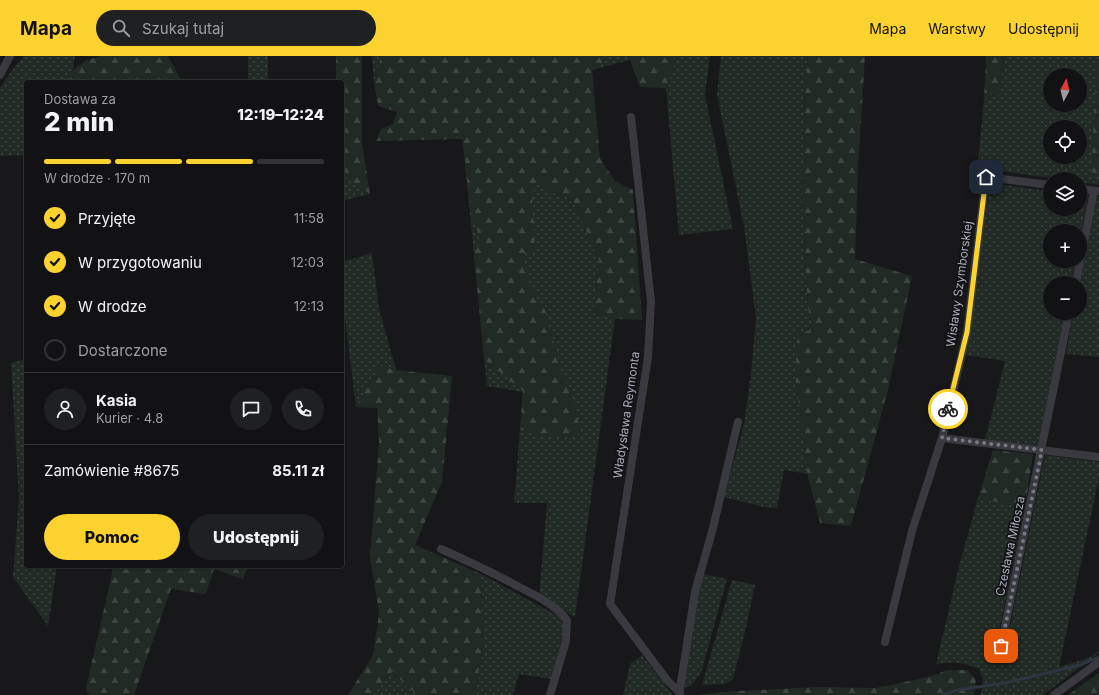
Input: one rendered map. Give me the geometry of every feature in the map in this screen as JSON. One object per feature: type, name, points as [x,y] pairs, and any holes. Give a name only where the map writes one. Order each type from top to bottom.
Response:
[{"type":"street","points":[[0,75],[10,56]]},
{"type":"street","name":"Władysława Reymonta","points":[[631,117],[651,302],[649,349],[610,604],[679,694]]},
{"type":"street","name":"Wisławy Szymborskiej","points":[[885,642],[912,531],[942,438],[967,332],[986,177],[1043,184]]},
{"type":"street","points":[[1087,190],[1097,191],[1087,232]]},
{"type":"street","name":"Czesława Miłosza","points":[[1001,646],[1068,320]]},
{"type":"street","name":"Władysława Reymonta","points":[[679,694],[695,592],[713,528],[738,422]]},
{"type":"street","points":[[942,438],[1099,457]]},
{"type":"street","points":[[441,549],[493,572],[549,603],[559,610],[567,620],[566,641],[550,695]]},
{"type":"street","points":[[1054,695],[1099,662]]},
{"type":"green space","points":[[24,56],[75,56],[73,70],[65,77],[65,80],[24,80],[24,155],[0,156],[0,88]]},
{"type":"green space","points":[[100,56],[168,56],[181,80],[65,80],[65,77],[85,61]]},
{"type":"green space","points":[[248,56],[268,56],[268,80],[248,80]]},
{"type":"green space","points":[[336,56],[362,56],[362,142],[370,194],[344,176],[344,80],[336,80]]},
{"type":"green space","points":[[372,56],[381,56],[374,83]]},
{"type":"green space","points":[[381,56],[603,56],[601,67],[592,70],[600,158],[615,181],[633,190],[642,320],[615,319],[594,313],[599,260],[573,201],[565,195],[551,192],[536,180],[532,203],[535,250],[523,254],[531,289],[544,307],[562,372],[572,395],[581,434],[541,437],[520,429],[523,391],[484,359],[474,255],[480,238],[470,209],[463,139],[376,141],[381,129],[393,124],[397,112],[378,106],[374,83]]},
{"type":"green space","points":[[415,56],[631,56],[630,60],[592,70],[593,87],[551,192],[565,195],[573,201],[599,260],[594,313],[615,319],[575,617],[539,598],[547,503],[514,503],[523,392],[487,386],[460,113]]},
{"type":"green space","points":[[631,56],[674,56],[675,63],[666,88],[640,87],[630,60]]},
{"type":"green space","points":[[674,56],[710,56],[705,95],[733,229],[679,235],[666,88],[675,63]]},
{"type":"green space","points":[[721,56],[808,56],[805,87],[802,193],[808,308],[813,330],[795,374],[808,474],[784,470],[777,508],[764,507],[724,497],[744,424],[751,373],[756,318],[744,227],[717,94]]},
{"type":"green space","points":[[808,56],[865,56],[858,170],[855,259],[912,276],[888,390],[851,526],[820,523],[808,477],[795,374],[798,333],[813,330],[808,308],[802,193],[805,87]]},
{"type":"green space","points":[[986,56],[1004,56],[1000,93],[984,99]]},
{"type":"green space","points":[[1004,56],[1099,56],[1099,185],[1087,183],[1087,172],[1043,172],[1043,177],[991,170],[977,172],[984,99],[1000,93]]},
{"type":"green space","points":[[1099,56],[1099,166],[1095,184],[1091,166]]},
{"type":"green space","points":[[344,176],[370,194],[344,200]]},
{"type":"green space","points":[[990,183],[1043,190],[1043,216],[1084,216],[1083,224],[1043,224],[1043,268],[1074,268],[1072,276],[1043,276],[1043,320],[1064,320],[1038,445],[985,440],[1005,361],[966,355]]},
{"type":"green space","points":[[1099,196],[1099,357],[1066,354],[1072,320],[1087,320],[1087,276],[1081,276],[1083,268],[1087,268],[1087,244],[1095,199]]},
{"type":"green space","points":[[372,253],[379,308],[396,370],[380,366],[356,407],[344,309],[344,261]]},
{"type":"green space","points":[[24,360],[24,568],[57,568],[48,626],[13,577],[19,499],[11,363]]},
{"type":"green space","points":[[380,366],[396,370],[452,376],[442,482],[415,545],[481,574],[483,645],[475,695],[417,695],[392,672],[373,695],[348,695],[373,655],[379,613],[370,557],[379,442],[377,408],[356,407]]},
{"type":"green space","points":[[993,450],[1033,454],[1025,508],[978,498]]},
{"type":"green space","points":[[1045,455],[1099,462],[1099,478],[1059,667],[1091,657],[1099,651],[1099,653],[1043,695],[981,695],[983,679],[979,669],[958,663],[936,664],[959,566],[978,498],[1025,508],[995,650],[1005,651]]},
{"type":"green space","points":[[113,568],[247,568],[243,579],[214,569],[206,594],[171,589],[134,695],[89,695],[86,688]]},
{"type":"green space","points":[[481,574],[560,617],[565,627],[551,679],[519,674],[513,695],[475,695],[483,648]]},
{"type":"green space","points":[[704,574],[727,579],[701,673],[691,686],[684,688],[697,594]]},
{"type":"green space","points":[[732,580],[755,585],[733,679],[725,684],[702,685]]},
{"type":"green space","points":[[642,655],[673,695],[623,695],[630,664]]},
{"type":"green space","points":[[947,670],[967,670],[976,679],[974,695],[696,695],[736,691],[819,687],[876,688],[929,677]]},
{"type":"green space","points":[[391,672],[417,695],[373,695]]},
{"type":"green space","points":[[1099,673],[1099,695],[1068,695]]},
{"type":"waterway","points":[[942,695],[957,690],[1005,683],[1080,665],[1099,657]]},
{"type":"way so far","points":[[948,409],[942,438],[1042,450],[1001,646]]},
{"type":"route","points":[[948,409],[967,332],[986,177]]}]
